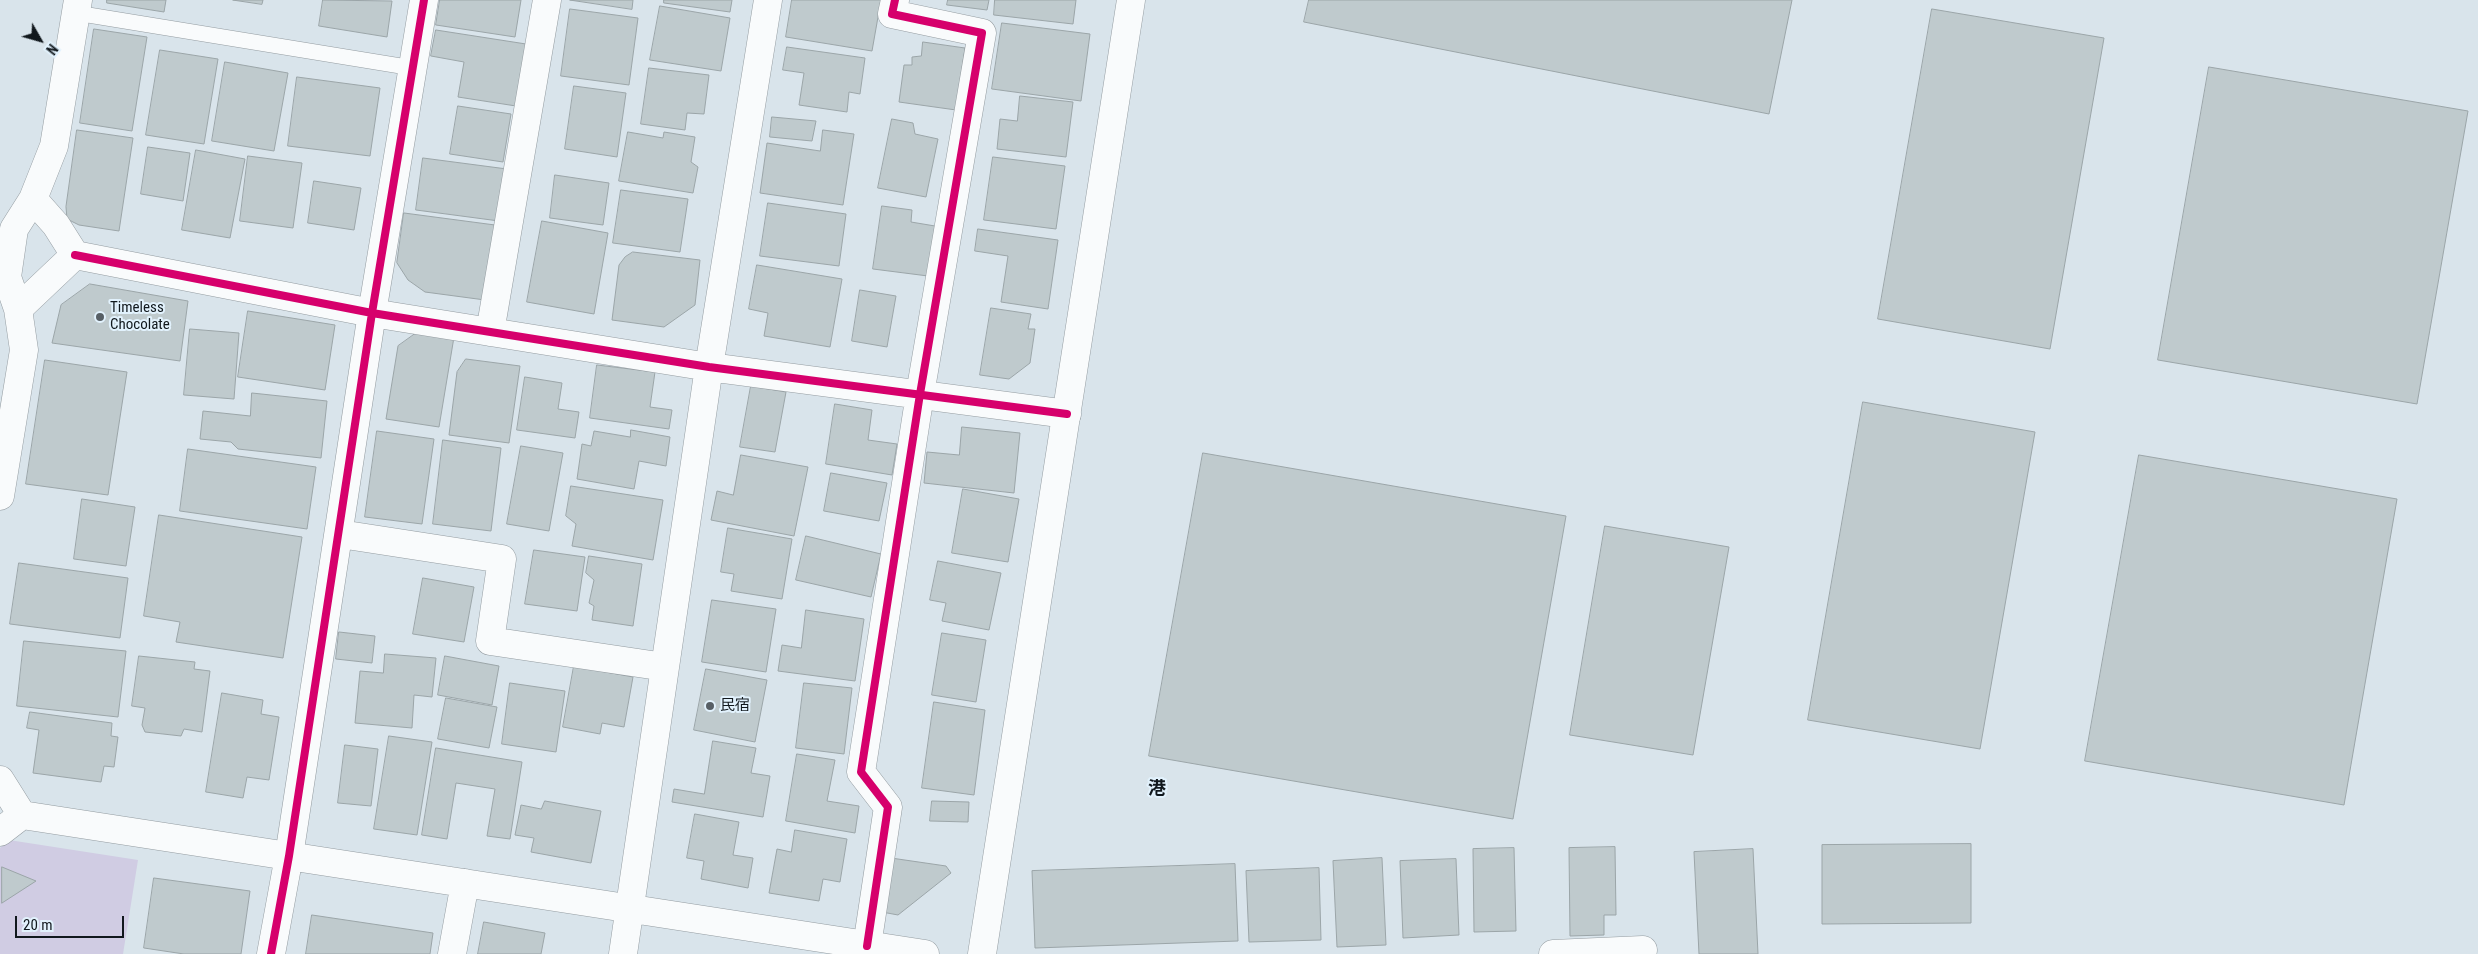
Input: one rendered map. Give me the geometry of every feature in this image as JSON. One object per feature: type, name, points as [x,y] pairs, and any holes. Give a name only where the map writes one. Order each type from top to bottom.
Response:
[{"type":"street","points":[[272,954],[340,534],[372,313],[424,0]]},
{"type":"street","points":[[490,332],[546,0]]},
{"type":"street","points":[[623,954],[708,367],[768,0]]},
{"type":"street","points":[[867,946],[888,806],[862,772],[920,394],[982,33],[892,14],[895,0]]},
{"type":"street","points":[[982,954],[1131,0]]},
{"type":"street","points":[[0,496],[24,350],[18,309],[7,278],[14,229],[32,199],[54,146],[77,7]]},
{"type":"street","points":[[32,199],[56,225],[75,255],[372,313],[708,367],[1067,414]]},
{"type":"street","points":[[18,309],[75,255]]},
{"type":"street","points":[[340,534],[502,558],[490,641],[665,667]]},
{"type":"street","points":[[0,780],[22,815]]},
{"type":"street","points":[[0,832],[22,815],[630,910],[792,945],[867,946],[924,954]]},
{"type":"street","points":[[452,954],[465,883]]},
{"type":"street","points":[[1553,954],[1643,950]]},
{"type":"lane","points":[[77,7],[413,68]]},
{"type":"shaded area","points":[[9,840],[138,860],[123,954],[0,954],[0,848]]},
{"type":"building","points":[[107,0],[166,0],[164,12],[107,3]]},
{"type":"building","points":[[233,0],[263,0],[262,4]]},
{"type":"building","points":[[323,0],[392,1],[387,37],[319,26]]},
{"type":"building","points":[[440,0],[521,0],[515,37],[436,25]]},
{"type":"building","points":[[570,0],[633,0],[632,9]]},
{"type":"building","points":[[664,0],[732,0],[730,12],[664,3]]},
{"type":"building","points":[[792,0],[881,0],[872,51],[786,37]]},
{"type":"building","points":[[948,0],[989,0],[987,10],[947,5]]},
{"type":"building","points":[[995,0],[1076,0],[1073,24],[994,15]]},
{"type":"building","points":[[1309,0],[1792,0],[1769,114],[1304,22]]},
{"type":"building","points":[[660,6],[730,18],[721,71],[650,60]]},
{"type":"building","points":[[570,9],[638,18],[629,85],[561,76]]},
{"type":"building","points":[[1932,9],[2104,38],[2050,349],[1878,319]]},
{"type":"building","points":[[1002,23],[1090,34],[1081,101],[992,89]]},
{"type":"building","points":[[94,29],[147,37],[132,131],[80,123]]},
{"type":"building","points":[[436,30],[526,44],[516,106],[458,97],[464,62],[431,56]]},
{"type":"building","points":[[923,42],[965,48],[956,110],[899,102],[904,65],[912,65],[912,57],[921,56]]},
{"type":"building","points":[[787,47],[865,58],[860,94],[849,92],[847,112],[799,105],[804,73],[783,70]]},
{"type":"building","points":[[160,50],[218,59],[204,144],[146,135]]},
{"type":"building","points":[[225,62],[288,73],[274,151],[212,141]]},
{"type":"building","points":[[2209,67],[2468,111],[2417,404],[2158,360]]},
{"type":"building","points":[[649,68],[709,75],[704,114],[687,113],[685,130],[641,124]]},
{"type":"building","points":[[297,77],[380,88],[370,156],[288,146]]},
{"type":"building","points":[[574,86],[626,93],[617,157],[565,149]]},
{"type":"building","points":[[1020,96],[1073,102],[1066,157],[997,149],[1000,119],[1017,121]]},
{"type":"building","points":[[458,106],[511,114],[503,162],[450,154]]},
{"type":"building","points":[[772,117],[816,121],[812,141],[770,137]]},
{"type":"building","points":[[892,119],[913,123],[915,134],[938,139],[926,197],[878,188]]},
{"type":"building","points":[[77,130],[133,138],[119,231],[79,225],[67,219],[66,207]]},
{"type":"building","points":[[823,130],[854,134],[843,205],[760,193],[767,143],[820,151]]},
{"type":"building","points":[[628,132],[663,138],[664,132],[695,137],[691,162],[698,167],[693,193],[619,181]]},
{"type":"building","points":[[148,147],[190,153],[183,201],[141,194]]},
{"type":"building","points":[[196,150],[245,159],[230,238],[182,230]]},
{"type":"building","points":[[248,156],[302,163],[293,228],[240,221]]},
{"type":"building","points":[[993,157],[1065,166],[1056,229],[984,220]]},
{"type":"building","points":[[423,158],[507,169],[499,221],[416,210]]},
{"type":"building","points":[[555,175],[609,183],[603,225],[550,218]]},
{"type":"building","points":[[314,181],[361,188],[354,230],[308,223]]},
{"type":"building","points":[[621,190],[688,199],[680,252],[613,243]]},
{"type":"building","points":[[768,203],[846,214],[839,266],[760,256]]},
{"type":"building","points":[[882,206],[912,210],[911,222],[935,226],[928,276],[873,269]]},
{"type":"building","points":[[404,213],[495,225],[485,300],[425,292],[408,280],[397,263]]},
{"type":"building","points":[[542,221],[608,233],[594,314],[527,302]]},
{"type":"building","points":[[978,229],[1058,240],[1048,309],[1001,302],[1008,256],[975,251]]},
{"type":"building","points":[[633,252],[700,260],[695,305],[664,327],[612,320],[619,265],[625,257]]},
{"type":"building","points":[[757,265],[842,279],[830,347],[764,336],[768,313],[749,309]]},
{"type":"building","points":[[90,284],[188,301],[180,361],[52,343],[61,305]]},
{"type":"building","points":[[860,290],[896,296],[887,347],[852,341]]},
{"type":"building","points":[[991,308],[1031,314],[1028,329],[1035,329],[1030,363],[1009,379],[980,375]]},
{"type":"building","points":[[248,311],[335,325],[325,390],[238,377]]},
{"type":"building","points":[[190,329],[239,333],[234,399],[184,395]]},
{"type":"building","points":[[419,331],[454,337],[439,427],[386,419],[398,346]]},
{"type":"building","points":[[466,359],[520,366],[509,443],[449,435],[457,372]]},
{"type":"building","points":[[45,360],[127,372],[108,495],[26,484]]},
{"type":"building","points":[[597,365],[655,372],[650,407],[672,410],[669,429],[590,418]]},
{"type":"building","points":[[525,377],[562,383],[558,409],[579,412],[575,438],[517,430]]},
{"type":"building","points":[[751,386],[786,392],[775,452],[740,447]]},
{"type":"building","points":[[252,393],[327,401],[321,458],[238,449],[231,442],[200,439],[203,411],[250,416]]},
{"type":"building","points":[[1863,402],[2035,432],[1980,749],[1808,720]]},
{"type":"building","points":[[835,404],[872,410],[868,440],[897,444],[892,475],[826,464]]},
{"type":"building","points":[[962,427],[1020,433],[1014,493],[924,483],[927,452],[959,455]]},
{"type":"building","points":[[631,430],[670,437],[666,466],[639,461],[634,489],[577,479],[582,444],[591,446],[594,431],[630,437]]},
{"type":"building","points":[[377,431],[434,439],[422,524],[365,517]]},
{"type":"building","points":[[443,440],[501,448],[491,531],[433,524]]},
{"type":"building","points":[[521,446],[563,453],[549,531],[507,524]]},
{"type":"building","points":[[188,449],[316,467],[307,529],[180,511]]},
{"type":"building","points":[[1203,453],[1566,516],[1513,819],[1149,756]]},
{"type":"building","points":[[741,455],[808,467],[794,536],[711,520],[717,491],[733,495]]},
{"type":"building","points":[[2139,455],[2397,499],[2344,805],[2085,761]]},
{"type":"building","points":[[831,473],[887,483],[879,521],[824,511]]},
{"type":"building","points":[[571,486],[663,500],[653,560],[572,546],[576,524],[566,516]]},
{"type":"building","points":[[963,489],[1019,499],[1008,562],[952,553]]},
{"type":"building","points":[[82,499],[135,507],[126,566],[74,559]]},
{"type":"building","points":[[159,515],[302,537],[283,658],[176,642],[180,622],[144,616]]},
{"type":"building","points":[[1605,526],[1729,547],[1693,755],[1570,735]]},
{"type":"building","points":[[728,528],[792,539],[782,599],[731,591],[734,574],[721,572]]},
{"type":"building","points":[[806,536],[881,554],[871,597],[796,580]]},
{"type":"building","points":[[534,550],[585,557],[577,611],[525,604]]},
{"type":"building","points":[[589,556],[642,564],[633,626],[592,620],[594,606],[589,603],[594,580],[586,573]]},
{"type":"building","points":[[938,561],[1001,573],[989,630],[942,621],[946,603],[930,600]]},
{"type":"building","points":[[19,563],[128,578],[120,638],[10,624]]},
{"type":"building","points":[[423,578],[474,587],[464,642],[413,634]]},
{"type":"building","points":[[712,600],[776,609],[766,672],[702,662]]},
{"type":"building","points":[[806,610],[864,619],[855,681],[778,671],[782,645],[801,648]]},
{"type":"building","points":[[339,632],[375,636],[372,663],[336,659]]},
{"type":"building","points":[[942,633],[986,640],[976,702],[932,695]]},
{"type":"building","points":[[24,641],[126,651],[118,717],[17,706]]},
{"type":"building","points":[[385,654],[436,658],[432,697],[414,695],[412,728],[355,723],[360,671],[383,673]]},
{"type":"building","points":[[139,656],[195,662],[194,669],[210,671],[202,732],[184,729],[181,736],[145,732],[142,725],[145,708],[132,706]]},
{"type":"building","points":[[445,656],[499,666],[492,705],[438,695]]},
{"type":"building","points":[[574,666],[633,677],[624,727],[602,723],[600,734],[563,727]]},
{"type":"building","points":[[706,669],[767,680],[755,742],[694,730]]},
{"type":"building","points":[[510,683],[565,691],[556,752],[502,744]]},
{"type":"building","points":[[804,683],[852,688],[844,754],[796,748]]},
{"type":"building","points":[[222,693],[263,700],[261,714],[279,717],[269,780],[247,777],[243,798],[206,792]]},
{"type":"building","points":[[446,698],[497,707],[489,748],[438,739]]},
{"type":"building","points":[[934,702],[985,710],[974,795],[922,788]]},
{"type":"building","points":[[30,712],[112,723],[111,736],[118,737],[114,767],[104,766],[101,782],[33,773],[39,730],[27,728]]},
{"type":"building","points":[[389,736],[432,742],[417,835],[374,829]]},
{"type":"building","points":[[713,741],[756,748],[751,773],[770,776],[763,817],[672,802],[674,789],[704,794]]},
{"type":"building","points":[[345,745],[378,749],[371,806],[338,803]]},
{"type":"building","points":[[436,748],[522,762],[510,839],[487,836],[495,789],[456,783],[447,839],[422,835]]},
{"type":"building","points":[[797,754],[835,760],[827,801],[859,806],[855,833],[786,821]]},
{"type":"building","points":[[545,801],[601,811],[591,863],[531,852],[534,838],[515,835],[521,805],[541,809]]},
{"type":"building","points":[[932,801],[969,802],[968,822],[930,821]]},
{"type":"building","points":[[695,814],[739,822],[733,855],[753,858],[748,888],[701,879],[704,861],[687,858]]},
{"type":"building","points":[[795,830],[847,839],[840,882],[823,879],[819,901],[769,893],[777,849],[791,852]]},
{"type":"building","points":[[1971,844],[1971,923],[1822,924],[1822,845]]},
{"type":"building","points":[[1615,847],[1616,915],[1604,915],[1604,935],[1570,936],[1569,848]]},
{"type":"building","points":[[1514,848],[1516,931],[1474,932],[1473,849]]},
{"type":"building","points":[[1753,849],[1758,954],[1699,954],[1694,852]]},
{"type":"building","points":[[891,858],[946,866],[951,873],[898,915],[882,912]]},
{"type":"building","points":[[1382,858],[1386,945],[1337,947],[1333,861]]},
{"type":"building","points":[[1456,859],[1459,935],[1403,938],[1400,861]]},
{"type":"building","points":[[1235,864],[1238,941],[1035,948],[1032,871]]},
{"type":"building","points":[[2,867],[36,881],[2,903]]},
{"type":"building","points":[[1319,868],[1321,940],[1249,942],[1246,871]]},
{"type":"building","points":[[154,878],[250,891],[241,954],[184,954],[144,948]]},
{"type":"building","points":[[312,915],[433,933],[430,954],[306,954]]},
{"type":"building","points":[[484,922],[545,933],[541,954],[478,954]]},
{"type":"cycle path","points":[[271,954],[289,856],[372,313],[424,0]]},
{"type":"cycle path","points":[[867,946],[888,807],[861,772],[920,394],[982,33],[892,14],[895,0]]},
{"type":"cycle path","points":[[75,255],[372,313],[709,367],[1067,414]]},
{"type":"place","name":"Timeless Chocolate","points":[[100,317]]},
{"type":"place","name":"民宿","points":[[710,706]]},
{"type":"district","name":"港","points":[[1157,789]]}]
